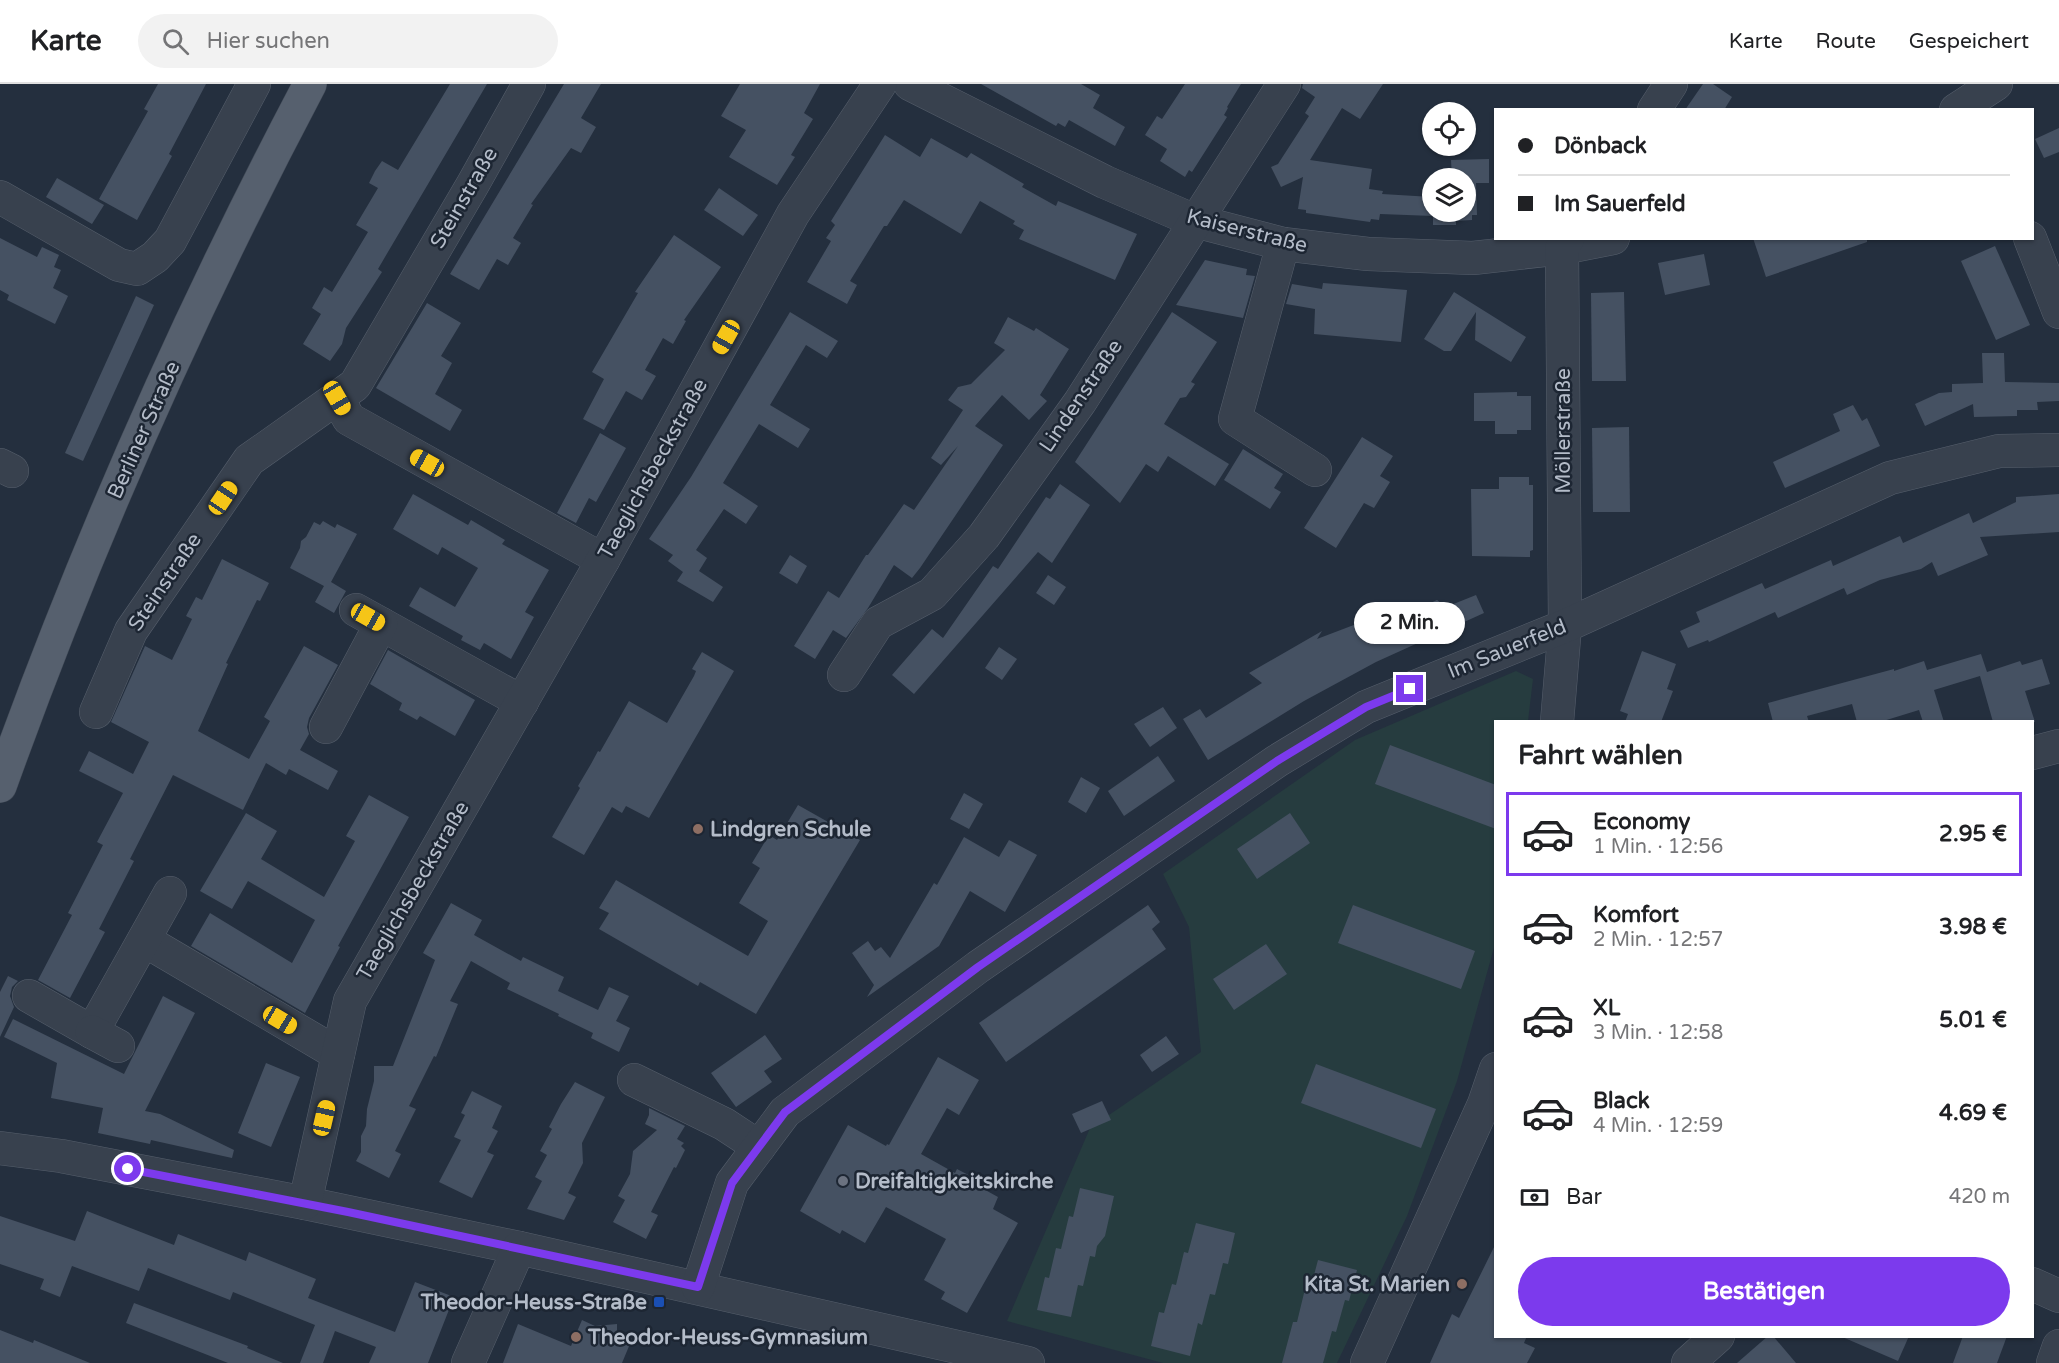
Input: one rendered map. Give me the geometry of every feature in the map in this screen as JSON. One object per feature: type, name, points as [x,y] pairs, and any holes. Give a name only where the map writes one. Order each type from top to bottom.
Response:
[{"type":"main road","name":"Berliner Straße","points":[[0,786],[34,693],[110,504],[260,180],[310,84]]},
{"type":"street","points":[[0,197],[119,265],[137,268],[155,257],[170,241],[254,84]]},
{"type":"street","name":"Steinstraße","points":[[96,712],[131,631],[249,460],[355,385],[529,84]]},
{"type":"street","name":"Taeglichsbeckstraße","points":[[305,1203],[350,1001],[603,560],[793,214],[880,84]]},
{"type":"street","name":"Kaiserstraße","points":[[910,84],[1105,182],[1195,221],[1283,244],[1368,254],[1473,258],[1594,240]]},
{"type":"street","name":"Lindenstraße","points":[[844,675],[878,622],[932,594],[984,536],[1080,402],[1284,84]]},
{"type":"street","points":[[1655,108],[1671,84]]},
{"type":"street","points":[[1959,102],[1996,84]]},
{"type":"street","points":[[2031,240],[2059,312]]},
{"type":"street","name":"Möllerstraße","points":[[1557,720],[1565,626],[1565,243]]},
{"type":"street","points":[[1283,244],[1235,419],[1315,470]]},
{"type":"street","points":[[337,398],[349,419],[603,560]]},
{"type":"street","name":"Im Sauerfeld","points":[[698,1287],[732,1183],[785,1112],[978,967],[1277,761],[1366,707],[1565,626],[1890,478],[1999,451],[2059,450]]},
{"type":"street","points":[[326,727],[368,617],[522,702]]},
{"type":"street","points":[[2034,752],[2059,746]]},
{"type":"street","points":[[29,996],[105,1039],[144,940],[170,893]]},
{"type":"street","points":[[144,940],[338,1054]]},
{"type":"street","points":[[1366,1363],[1484,1104],[1494,1075]]},
{"type":"street","points":[[634,1080],[724,1124],[759,1147]]},
{"type":"street","points":[[0,1148],[73,1158],[305,1203],[698,1287],[1028,1363]]},
{"type":"street","points":[[468,1363],[519,1248]]},
{"type":"street","points":[[2034,1285],[2059,1296]]},
{"type":"street","points":[[1688,1363],[1716,1338]]},
{"type":"street","points":[[2053,1363],[2059,1346]]},
{"type":"green space","points":[[1516,671],[1533,679],[1528,720],[1494,720],[1494,948],[1457,1081],[1407,1216],[1337,1363],[1163,1363],[1007,1321],[1090,1128],[1201,1052],[1189,927],[1163,874],[1355,740]]},
{"type":"building","points":[[158,84],[206,84],[169,154],[172,156],[137,220],[99,199],[148,111],[144,109]]},
{"type":"building","points":[[450,84],[487,84],[378,269],[382,272],[346,328],[342,344],[330,361],[303,344],[321,314],[312,308],[324,287],[332,292],[368,232],[356,225],[378,188],[369,183],[375,171],[382,161],[398,170]]},
{"type":"building","points":[[564,84],[601,84],[581,118],[596,127],[581,153],[571,148],[531,204],[533,205],[513,238],[521,243],[508,265],[497,259],[479,290],[450,274]]},
{"type":"building","points":[[740,84],[820,84],[804,113],[813,119],[791,155],[795,157],[777,185],[729,157],[746,130],[721,116]]},
{"type":"building","points":[[981,84],[1081,84],[1100,95],[1093,108],[1125,127],[1115,146],[1069,120],[1065,127],[1058,123],[1056,126]]},
{"type":"building","points":[[1185,84],[1241,84],[1227,107],[1224,115],[1227,117],[1192,172],[1189,170],[1185,177],[1160,161],[1167,149],[1145,135],[1157,116],[1162,119]]},
{"type":"building","points":[[1303,84],[1383,84],[1360,119],[1342,108],[1310,160],[1372,169],[1369,189],[1383,191],[1382,194],[1422,196],[1422,216],[1380,214],[1379,220],[1371,219],[1370,222],[1306,213],[1306,210],[1298,209],[1303,177],[1281,187],[1271,167],[1278,164],[1309,116],[1305,113],[1315,97],[1302,88]]},
{"type":"building","points":[[1703,84],[1713,84],[1732,97],[1725,108],[1686,108]]},
{"type":"building","points":[[2059,128],[2059,152],[2044,158],[2035,139]]},
{"type":"building","points":[[885,135],[920,157],[931,138],[967,158],[971,153],[1024,184],[1022,187],[1056,206],[1058,201],[1137,234],[1115,280],[1019,239],[1024,230],[1013,224],[1015,221],[980,201],[961,234],[904,200],[887,226],[884,226],[850,281],[857,285],[847,304],[807,282],[831,241],[826,238],[835,225],[831,221]]},
{"type":"building","points":[[1489,159],[1489,183],[1476,183],[1476,168],[1451,168],[1451,160]]},
{"type":"building","points":[[57,178],[104,205],[92,224],[46,197]]},
{"type":"building","points":[[719,188],[758,215],[743,236],[704,210]]},
{"type":"building","points":[[1433,222],[1456,222],[1456,225],[1433,225]]},
{"type":"building","points":[[674,235],[721,267],[684,320],[686,321],[673,344],[663,338],[645,370],[656,376],[642,400],[626,391],[604,430],[583,419],[604,379],[592,372],[638,293],[635,292]]},
{"type":"building","points":[[0,238],[37,257],[42,247],[59,255],[54,267],[61,270],[53,288],[68,296],[55,324],[7,300],[9,295],[0,290]]},
{"type":"building","points":[[1754,240],[1867,240],[1867,242],[1766,277]]},
{"type":"building","points":[[1995,246],[2030,325],[1996,340],[1961,261]]},
{"type":"building","points":[[1704,254],[1710,285],[1665,295],[1658,263]]},
{"type":"building","points":[[1205,260],[1247,269],[1246,275],[1255,276],[1243,318],[1176,305]]},
{"type":"building","points":[[1323,283],[1407,290],[1401,342],[1314,334],[1315,309],[1286,304],[1292,284],[1322,289]]},
{"type":"building","points":[[1454,292],[1526,337],[1511,362],[1475,340],[1476,312],[1451,351],[1444,351],[1424,339]]},
{"type":"building","points":[[1624,292],[1626,381],[1592,381],[1591,293]]},
{"type":"building","points":[[136,296],[154,305],[83,461],[65,453]]},
{"type":"building","points":[[427,303],[461,323],[441,356],[452,363],[435,394],[462,410],[450,431],[376,388]]},
{"type":"building","points":[[790,312],[838,341],[827,358],[806,345],[770,405],[810,429],[798,448],[759,424],[723,483],[758,506],[746,524],[724,509],[696,550],[707,558],[699,571],[723,587],[713,602],[677,581],[683,572],[668,561],[673,555],[649,539],[691,477]]},
{"type":"building","points":[[1172,312],[1217,342],[1191,382],[1195,384],[1186,397],[1180,398],[1164,424],[1229,464],[1215,486],[1168,456],[1158,472],[1146,464],[1120,503],[1075,462]]},
{"type":"building","points":[[1008,317],[1034,331],[1036,328],[1069,349],[1040,395],[1047,401],[1029,420],[1002,395],[975,426],[1003,445],[920,568],[912,578],[894,565],[868,608],[846,638],[833,630],[815,659],[794,646],[828,591],[839,598],[866,555],[904,504],[914,510],[958,446],[941,465],[931,458],[963,410],[948,400],[958,387],[971,384],[1005,350],[994,343]]},
{"type":"building","points":[[1982,353],[2004,353],[2005,382],[2059,383],[2059,401],[2037,402],[2038,410],[2017,410],[2017,416],[1974,417],[1973,404],[1925,426],[1915,404],[1939,393],[1952,392],[1952,384],[1983,383]]},
{"type":"building","points":[[1517,392],[1517,396],[1531,396],[1531,430],[1517,430],[1517,434],[1495,434],[1495,421],[1474,421],[1474,393]]},
{"type":"building","points":[[1853,405],[1862,421],[1867,418],[1880,446],[1785,488],[1773,462],[1840,431],[1833,414]]},
{"type":"building","points":[[1629,427],[1630,512],[1593,512],[1592,428]]},
{"type":"building","points":[[600,433],[626,448],[596,502],[589,498],[576,523],[557,513]]},
{"type":"building","points":[[1362,437],[1393,456],[1380,476],[1390,482],[1374,508],[1364,503],[1336,548],[1304,528]]},
{"type":"building","points":[[1243,449],[1283,474],[1274,488],[1281,492],[1270,509],[1224,480]]},
{"type":"building","points":[[1499,477],[1529,477],[1529,485],[1533,485],[1533,550],[1530,551],[1530,557],[1472,556],[1471,489],[1499,489]]},
{"type":"building","points":[[1060,484],[1090,505],[1052,563],[1038,552],[914,694],[892,675],[932,629],[943,638],[993,566],[998,569],[1046,497],[1050,499]]},
{"type":"building","points":[[413,494],[468,525],[471,520],[505,540],[502,544],[549,570],[525,612],[534,617],[511,659],[484,643],[480,650],[461,640],[463,636],[409,606],[420,587],[455,607],[478,568],[442,547],[438,555],[393,529]]},
{"type":"building","points":[[2059,494],[2059,532],[1980,537],[1988,555],[1938,576],[1932,562],[1921,569],[1880,580],[1847,595],[1844,588],[1778,618],[1775,612],[1709,642],[1708,640],[1688,648],[1680,631],[1700,622],[1696,612],[1762,583],[1765,589],[1831,560],[1833,566],[1900,536],[1903,543],[1969,513],[1973,523],[2016,502],[2016,497]]},
{"type":"building","points":[[323,521],[335,528],[337,524],[357,534],[331,582],[346,591],[334,613],[315,602],[324,586],[290,568],[301,541],[306,537],[314,522],[320,525]]},
{"type":"building","points":[[790,555],[807,566],[797,584],[779,573]]},
{"type":"building","points":[[222,559],[269,583],[260,601],[257,600],[226,663],[228,664],[198,731],[249,759],[270,721],[264,717],[304,646],[338,665],[309,718],[307,727],[309,734],[300,750],[338,771],[328,790],[289,769],[286,775],[266,763],[243,810],[173,775],[130,859],[134,861],[99,929],[105,932],[70,998],[38,980],[72,915],[68,913],[103,845],[97,842],[123,793],[79,771],[89,751],[133,774],[149,742],[111,722],[145,646],[172,660],[192,619],[186,616],[196,597],[202,600]]},
{"type":"building","points":[[1048,575],[1066,587],[1054,605],[1036,593]]},
{"type":"building","points":[[1476,595],[1484,613],[1376,662],[1304,701],[1208,760],[1183,719],[1200,709],[1206,718],[1262,683],[1249,673],[1322,631],[1317,639],[1359,623],[1364,634],[1437,600],[1446,607]]},
{"type":"building","points":[[999,647],[1017,659],[1002,680],[985,668]]},
{"type":"building","points":[[388,650],[475,700],[455,736],[420,716],[417,720],[399,710],[402,703],[370,684]]},
{"type":"building","points":[[1642,651],[1676,664],[1667,689],[1673,691],[1662,720],[1626,720],[1628,714],[1620,711]]},
{"type":"building","points":[[702,652],[734,671],[649,818],[626,806],[622,813],[612,807],[584,855],[552,837],[580,788],[578,786],[629,701],[667,723],[694,676],[696,671],[692,669]]},
{"type":"building","points":[[1981,654],[1987,672],[2020,661],[2022,665],[2042,659],[2050,684],[2025,691],[2035,722],[2034,720],[1992,720],[1980,676],[1934,690],[1943,720],[1922,720],[1919,710],[1886,720],[1856,720],[1852,704],[1807,716],[1808,720],[1772,720],[1768,703],[1894,669],[1894,671],[1924,661],[1927,670]]},
{"type":"building","points":[[1163,707],[1177,728],[1150,747],[1134,724]]},
{"type":"building","points":[[1390,745],[1494,784],[1494,828],[1375,784]]},
{"type":"building","points":[[1158,756],[1175,781],[1124,816],[1108,791]]},
{"type":"building","points":[[1081,777],[1100,788],[1086,813],[1068,802]]},
{"type":"building","points":[[964,793],[983,804],[969,829],[950,819]]},
{"type":"building","points":[[369,795],[409,817],[338,946],[340,947],[305,1013],[191,946],[210,913],[292,963],[315,920],[248,881],[232,909],[200,891],[246,813],[277,831],[261,859],[324,897],[355,841],[346,836]]},
{"type":"building","points":[[798,805],[860,840],[756,1014],[700,982],[698,986],[599,929],[609,913],[599,908],[616,880],[748,956],[768,921],[739,903],[760,868],[752,863],[769,835],[777,840]]},
{"type":"building","points":[[1290,813],[1310,843],[1257,879],[1237,849]]},
{"type":"building","points":[[964,837],[999,857],[1009,840],[1037,855],[1005,912],[970,891],[939,946],[867,997],[874,985],[852,953],[868,941],[875,951],[881,947],[890,958],[934,883],[937,885]]},
{"type":"building","points":[[451,903],[482,920],[474,935],[521,961],[523,957],[564,977],[558,991],[598,1010],[609,987],[629,996],[616,1021],[630,1028],[619,1052],[591,1038],[593,1033],[507,989],[510,983],[471,961],[450,1001],[458,1004],[436,1057],[434,1056],[409,1106],[416,1109],[395,1151],[401,1154],[389,1178],[356,1161],[361,1152],[361,1136],[366,1126],[367,1109],[374,1081],[374,1066],[393,1066],[435,960],[423,953]]},
{"type":"building","points":[[1148,905],[1160,922],[1152,929],[1166,949],[1006,1062],[979,1023]]},
{"type":"building","points":[[1353,905],[1475,951],[1461,989],[1338,943]]},
{"type":"building","points":[[1266,944],[1287,974],[1234,1010],[1213,979]]},
{"type":"building","points":[[8,976],[18,981],[12,987],[10,996],[14,1007],[0,1037],[0,992]]},
{"type":"building","points":[[163,996],[195,1013],[145,1111],[160,1114],[234,1150],[232,1158],[151,1140],[150,1144],[98,1133],[103,1108],[51,1098],[57,1063],[4,1037],[13,1019],[124,1074]]},
{"type":"building","points":[[765,1035],[782,1059],[764,1071],[772,1082],[736,1107],[711,1073]]},
{"type":"building","points":[[1166,1036],[1179,1054],[1152,1072],[1140,1055]]},
{"type":"building","points":[[938,1057],[979,1080],[959,1115],[947,1108],[921,1154],[955,1173],[957,1169],[980,1181],[978,1186],[998,1197],[993,1209],[1018,1223],[967,1313],[941,1299],[945,1292],[924,1280],[946,1239],[886,1207],[865,1243],[842,1230],[840,1234],[800,1211],[848,1125],[886,1146],[889,1145]]},
{"type":"building","points":[[266,1063],[300,1077],[271,1147],[238,1133]]},
{"type":"building","points":[[1316,1064],[1436,1109],[1421,1148],[1301,1103]]},
{"type":"building","points":[[575,1082],[605,1097],[582,1143],[583,1163],[568,1193],[576,1197],[564,1220],[527,1209],[542,1181],[535,1177],[547,1155],[540,1151],[552,1129],[549,1127]]},
{"type":"building","points":[[472,1091],[502,1106],[492,1128],[498,1131],[487,1152],[494,1155],[472,1198],[439,1182],[461,1140],[454,1137],[465,1115],[461,1113]]},
{"type":"building","points":[[1102,1101],[1111,1120],[1081,1133],[1072,1114]]},
{"type":"building","points":[[649,1108],[685,1126],[677,1139],[684,1143],[681,1146],[685,1150],[651,1212],[658,1215],[646,1239],[613,1222],[625,1200],[618,1196],[630,1174],[633,1151],[657,1130],[645,1124]]},
{"type":"building","points":[[1080,1188],[1114,1196],[1105,1236],[1097,1246],[1095,1257],[1090,1256],[1083,1286],[1078,1285],[1071,1317],[1037,1310],[1045,1277],[1049,1278],[1056,1248],[1061,1249],[1069,1216],[1073,1217]]},
{"type":"building","points":[[87,1211],[174,1245],[178,1234],[246,1261],[249,1252],[316,1279],[308,1298],[395,1332],[415,1282],[454,1297],[428,1363],[369,1363],[376,1347],[335,1331],[323,1363],[300,1363],[315,1325],[233,1292],[230,1300],[148,1268],[139,1291],[72,1266],[60,1297],[40,1289],[44,1279],[0,1264],[0,1216],[75,1241]]},
{"type":"building","points":[[1196,1223],[1235,1233],[1228,1264],[1223,1263],[1215,1295],[1210,1294],[1202,1325],[1198,1323],[1190,1356],[1151,1346],[1159,1312],[1164,1313],[1172,1284],[1176,1285],[1184,1252],[1188,1253]]},
{"type":"building","points":[[1494,1247],[1494,1338],[1526,1338],[1524,1343],[1535,1348],[1527,1363],[1430,1363],[1452,1314],[1459,1318]]},
{"type":"building","points":[[1318,1260],[1357,1270],[1349,1301],[1345,1300],[1336,1332],[1332,1331],[1323,1363],[1282,1363],[1293,1322],[1297,1322],[1305,1289],[1310,1290]]},
{"type":"building","points":[[134,1303],[248,1346],[247,1348],[283,1363],[228,1363],[126,1323]]},
{"type":"building","points":[[582,1320],[595,1326],[617,1324],[617,1334],[632,1339],[622,1363],[503,1363],[518,1324],[571,1346]]},
{"type":"building","points":[[0,1330],[33,1343],[34,1340],[90,1363],[0,1363]]},
{"type":"building","points":[[1766,1338],[1775,1338],[1796,1363],[1737,1363]]},
{"type":"building","points":[[1845,1338],[1908,1338],[1898,1361]]},
{"type":"building","points":[[1962,1338],[2006,1338],[1997,1363],[1953,1363]]},
{"type":"place","name":"Lindgren Schule","points":[[698,829]]},
{"type":"place","name":"Dreifaltigkeitskirche","points":[[843,1181]]},
{"type":"place","name":"Kita St. Marien","points":[[1462,1284]]},
{"type":"place","name":"Theodor-Heuss-Straße","points":[[659,1302]]},
{"type":"place","name":"Theodor-Heuss-Gymnasium","points":[[576,1337]]},
{"type":"route","points":[[128,1169],[348,1212],[698,1287],[732,1183],[785,1112],[978,967],[1277,761],[1366,707],[1410,689]]}]
